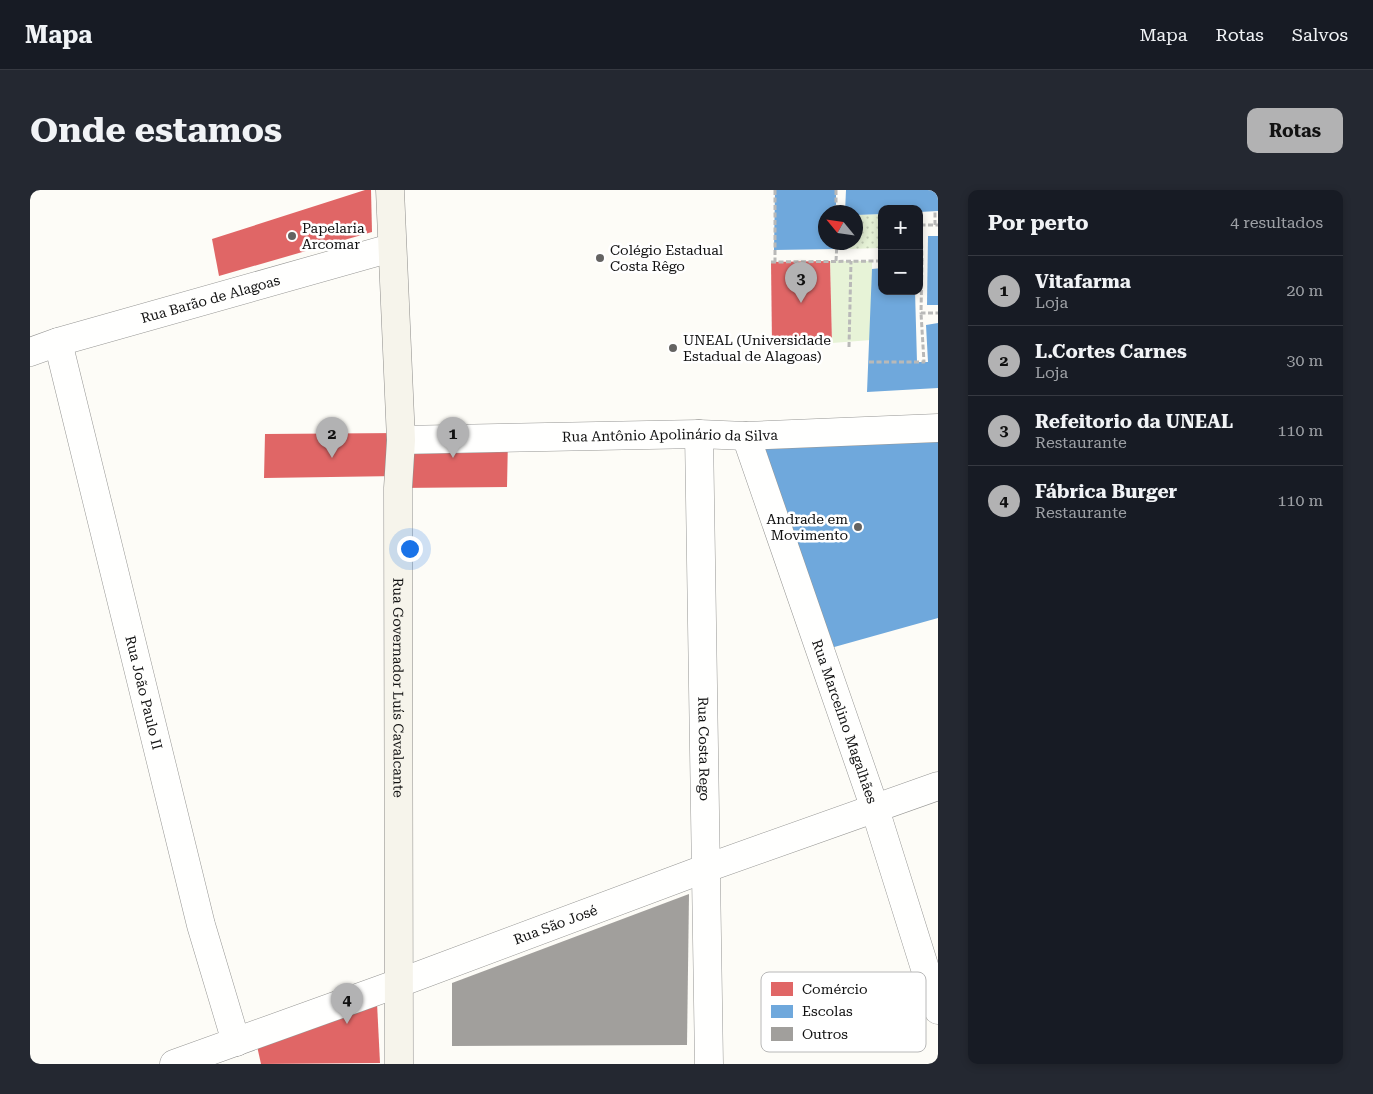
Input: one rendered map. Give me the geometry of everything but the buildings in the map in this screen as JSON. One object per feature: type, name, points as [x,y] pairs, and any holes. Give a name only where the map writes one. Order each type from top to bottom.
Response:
[{"type":"street","name":"Rua Governador Luís Cavalcante","points":[[390,190],[391,248],[401,440],[398,476],[399,1064]]},
{"type":"street","name":"Rua Barão de Alagoas","points":[[30,352],[58,342],[391,248]]},
{"type":"street","name":"Rua João Paulo II","points":[[58,342],[201,925],[236,1042]]},
{"type":"street","name":"Rua Antônio Apolinário da Silva","points":[[401,440],[699,434],[746,436],[938,428]]},
{"type":"street","name":"Rua Costa Rego","points":[[699,434],[704,869],[709,1064]]},
{"type":"street","name":"Rua Marcelino Magalhães","points":[[746,436],[875,809],[938,1010]]},
{"type":"street","name":"Rua São José","points":[[174,1064],[399,983],[704,869],[938,786]]},
{"type":"path","points":[[775,190],[773,262],[878,261]]},
{"type":"path","points":[[836,190],[836,205]]},
{"type":"path","points":[[920,250],[921,225],[936,225],[935,212]]},
{"type":"path","points":[[836,261],[837,250]]},
{"type":"path","points":[[849,347],[851,261]]},
{"type":"path","points":[[869,362],[924,362],[920,295]]},
{"type":"path","points":[[920,313],[938,313]]},
{"type":"green space","points":[[878,214],[878,248],[863,249],[863,215]]},
{"type":"green space","points":[[830,261],[872,261],[871,340],[832,343]]},
{"type":"place","name":"Papelaria Arcomar","points":[[292,236]]},
{"type":"place","name":"Colégio Estadual Costa Rêgo","points":[[600,258]]},
{"type":"place","name":"Refeitorio da UNEAL","points":[[801,303]]},
{"type":"place","name":"UNEAL (Universidade Estadual de Alagoas)","points":[[673,348]]},
{"type":"place","name":"L.Cortes Carnes","points":[[332,458]]},
{"type":"place","name":"Vitafarma","points":[[453,458]]},
{"type":"place","name":"Andrade em Movimento","points":[[858,527]]},
{"type":"place","name":"Fábrica Burger","points":[[347,1024]]}]
